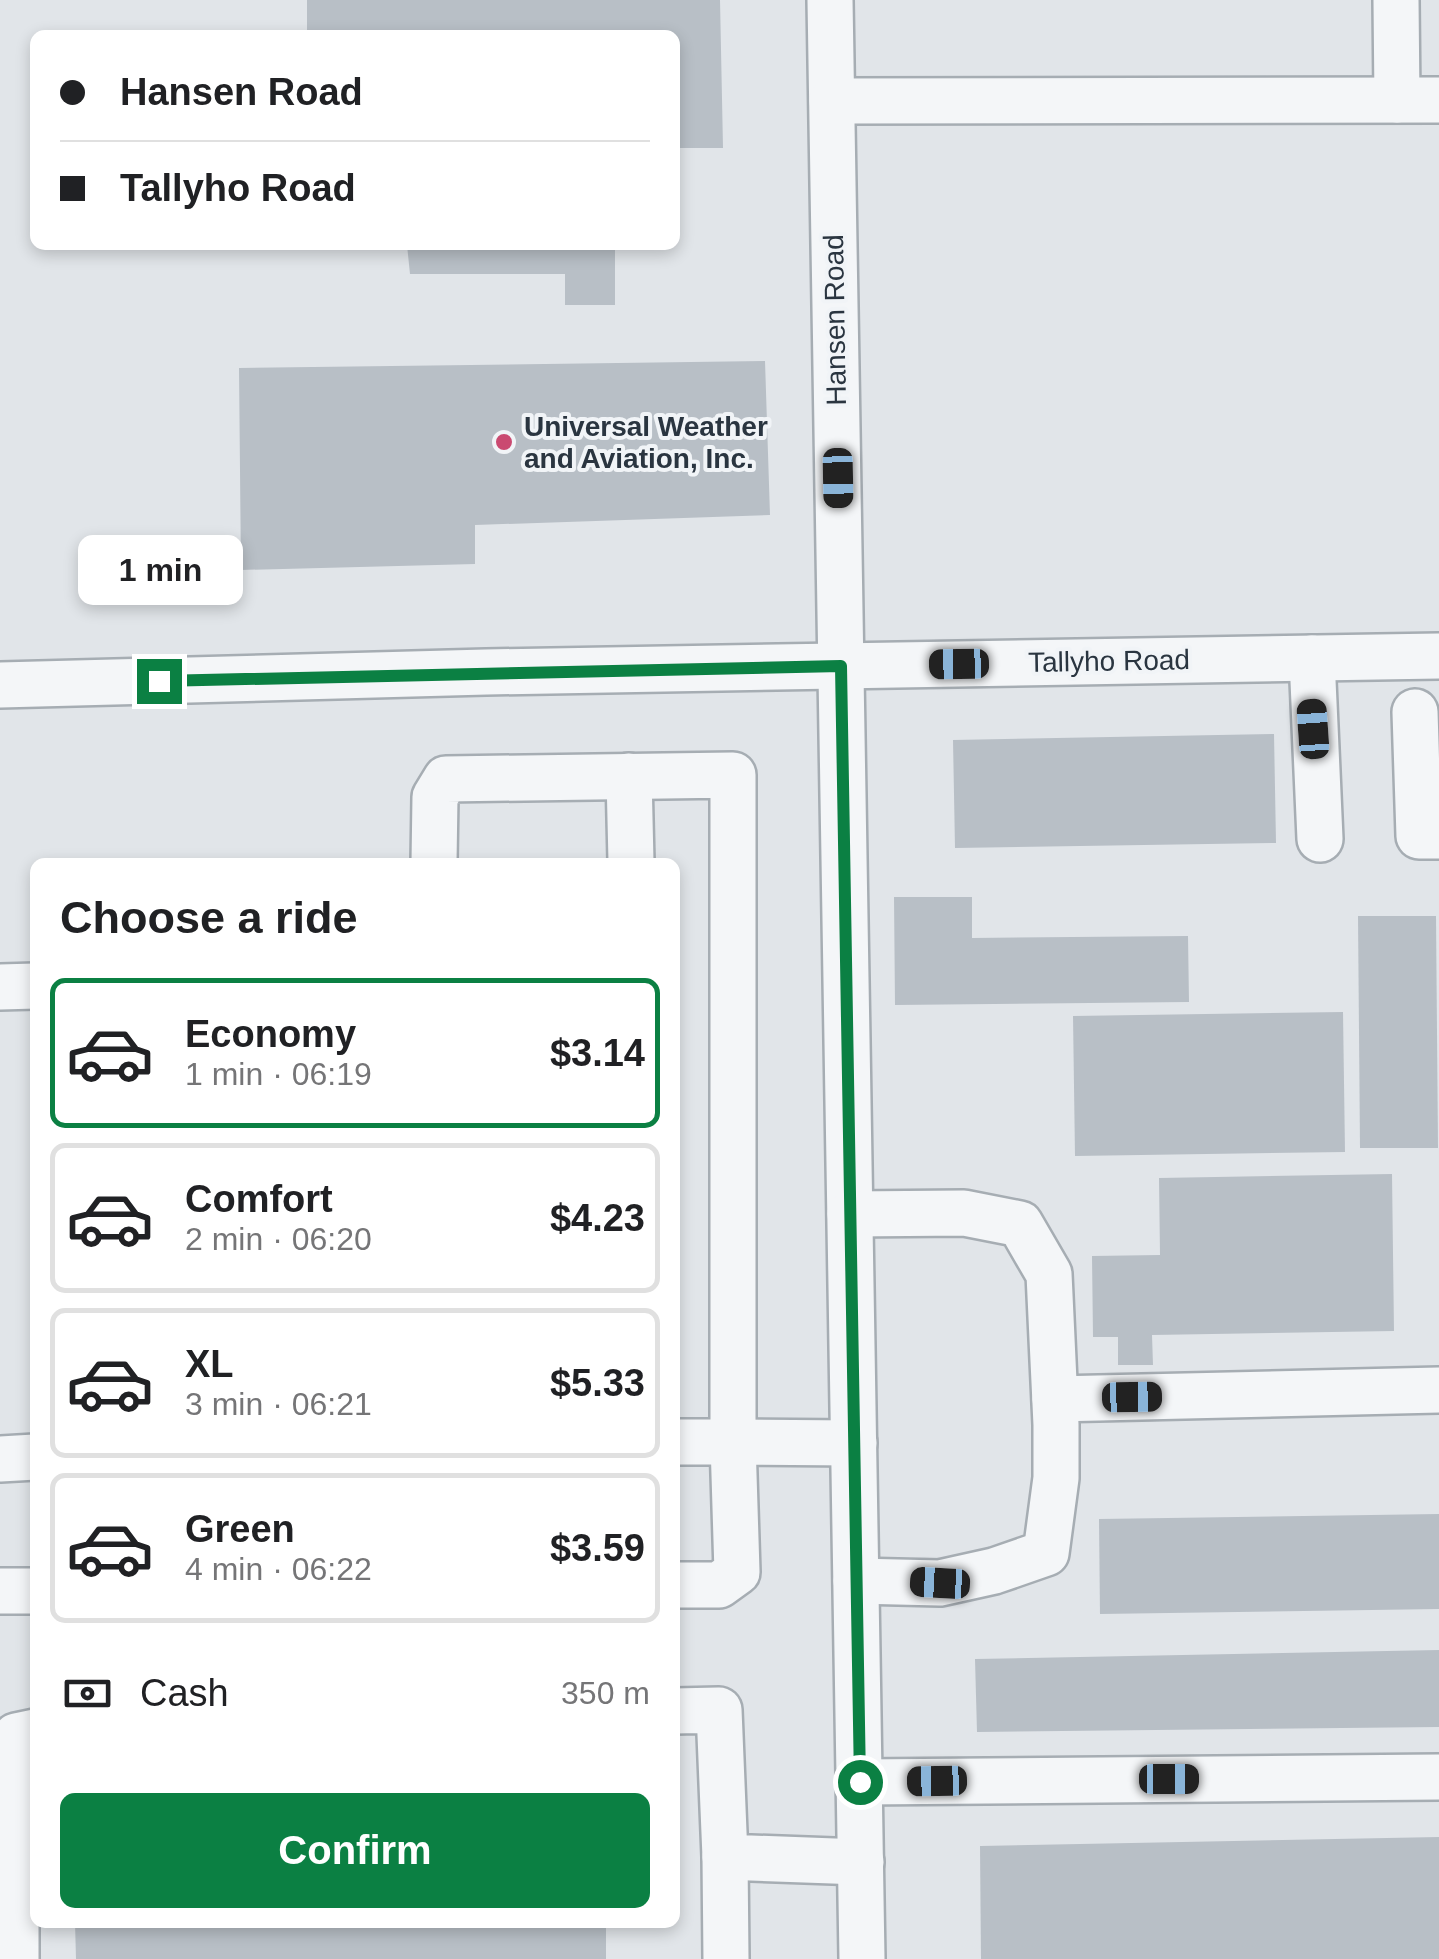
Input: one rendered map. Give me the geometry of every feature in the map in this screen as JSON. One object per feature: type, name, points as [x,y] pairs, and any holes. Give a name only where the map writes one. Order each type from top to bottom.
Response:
[{"type":"street","name":"Hansen Road","points":[[830,0],[862,1959]]},
{"type":"street","points":[[832,102],[1418,100],[1396,0]]},
{"type":"street","name":"Tallyho Road","points":[[0,686],[1439,656]]},
{"type":"street","points":[[1312,658],[1320,839]]},
{"type":"street","points":[[1415,712],[1419,836],[1439,836]]},
{"type":"street","points":[[434,858],[435,797],[446,778],[733,775],[732,1442],[738,1572],[719,1585],[680,1585]]},
{"type":"street","points":[[629,776],[631,858]]},
{"type":"street","points":[[0,987],[30,986]]},
{"type":"street","points":[[850,1214],[964,1213],[1020,1224],[1049,1274],[1055,1399],[1056,1478],[1046,1553],[994,1571],[940,1583],[856,1580]]},
{"type":"street","points":[[1055,1399],[1439,1390]]},
{"type":"street","points":[[680,1442],[854,1444]]},
{"type":"street","points":[[0,1459],[30,1457]]},
{"type":"street","points":[[0,1591],[30,1591]]},
{"type":"street","points":[[680,1711],[719,1710],[726,1959]]},
{"type":"street","points":[[16,1959],[16,1736],[30,1733]]},
{"type":"street","points":[[860,1782],[1439,1777]]},
{"type":"street","points":[[725,1857],[861,1862]]},
{"type":"building","points":[[307,0],[720,0],[723,148],[680,148],[680,30],[307,30]]},
{"type":"building","points":[[408,250],[615,250],[615,305],[565,305],[565,274],[410,274]]},
{"type":"building","name":"Universal Weather and Aviation, Inc.","points":[[765,361],[770,515],[475,525],[475,564],[241,570],[239,368]]},
{"type":"building","points":[[1274,734],[1276,843],[955,848],[953,740]]},
{"type":"building","points":[[894,897],[972,897],[972,938],[1188,936],[1189,1002],[895,1005]]},
{"type":"building","points":[[1358,916],[1436,916],[1438,1148],[1360,1148]]},
{"type":"building","points":[[1343,1012],[1345,1152],[1075,1156],[1073,1016]]},
{"type":"building","points":[[1392,1174],[1394,1331],[1152,1335],[1153,1365],[1118,1365],[1118,1337],[1093,1337],[1092,1256],[1160,1255],[1159,1178]]},
{"type":"building","points":[[1439,1514],[1439,1609],[1100,1614],[1099,1519]]},
{"type":"building","points":[[1439,1650],[1439,1727],[977,1732],[975,1659]]},
{"type":"building","points":[[1439,1837],[1439,1959],[981,1959],[980,1846]]},
{"type":"building","points":[[75,1928],[606,1928],[606,1959],[76,1959]]},
{"type":"place","name":"Universal Weather and Aviation, Inc.","points":[[504,442]]},
{"type":"route","points":[[159,681],[841,666],[860,1782]]}]
